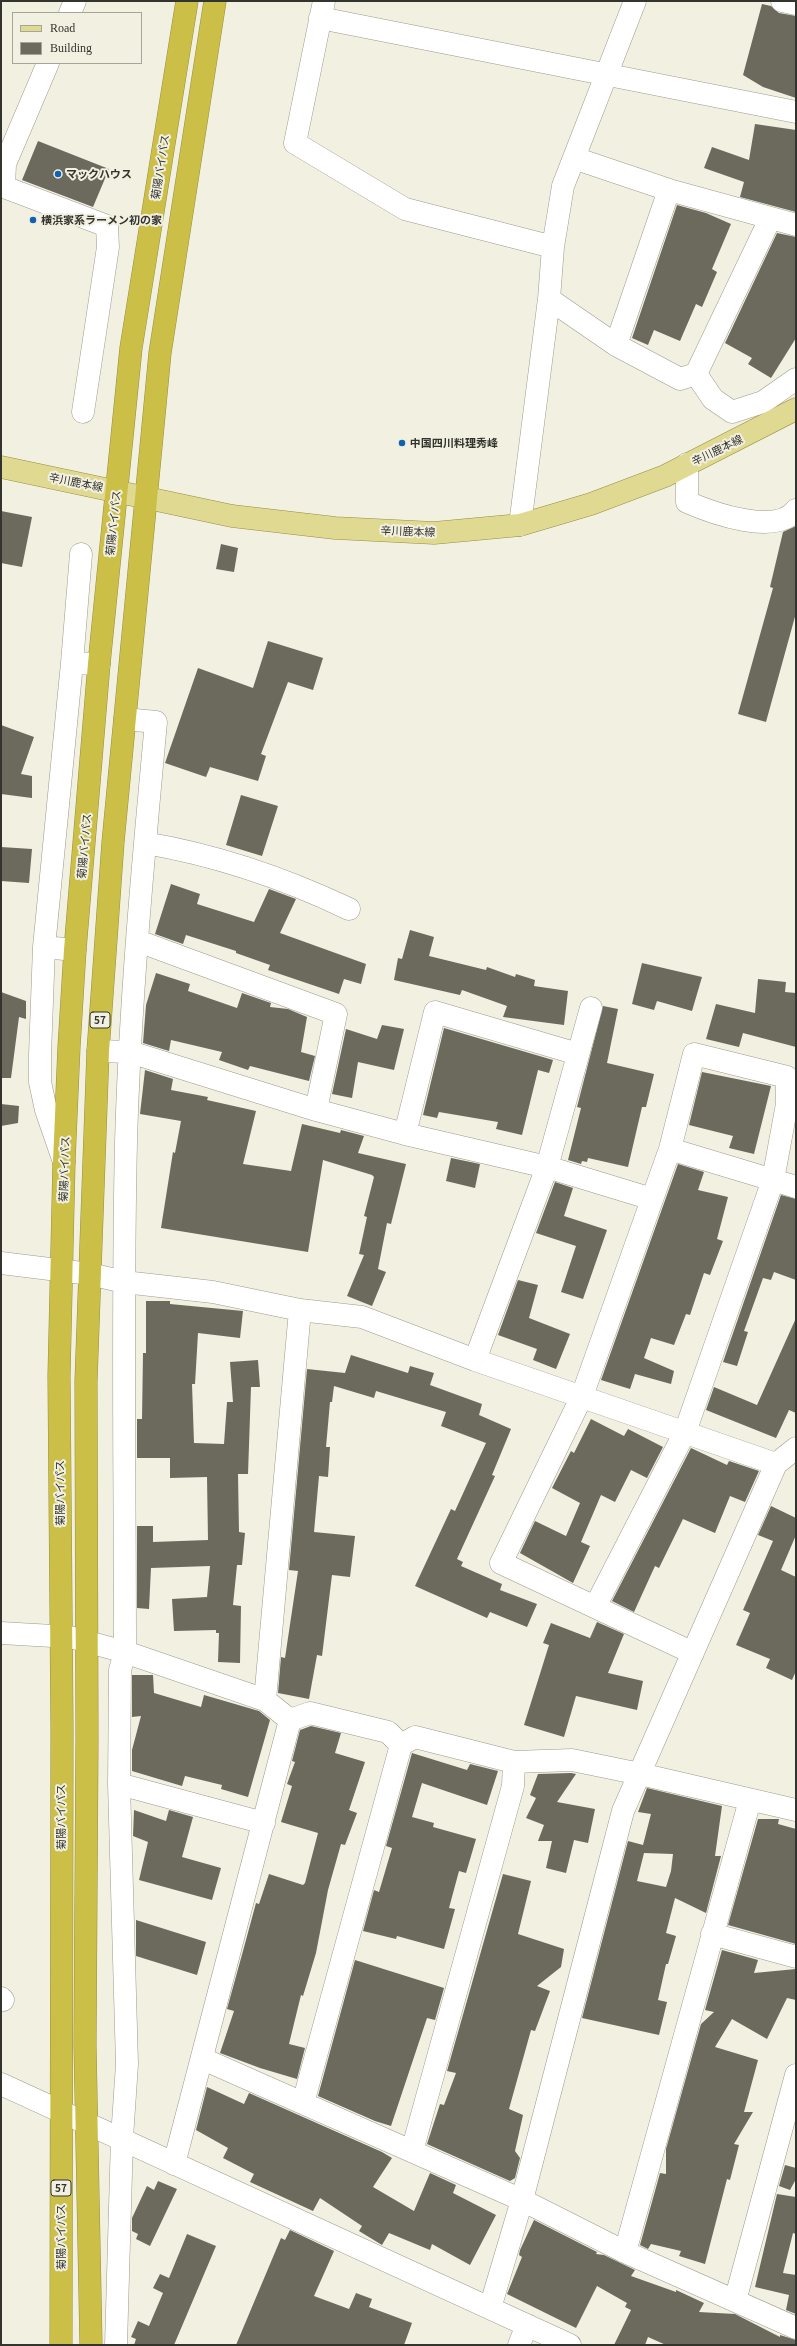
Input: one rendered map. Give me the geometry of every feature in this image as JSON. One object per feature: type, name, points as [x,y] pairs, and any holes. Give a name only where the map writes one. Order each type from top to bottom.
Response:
[{"type":"highway","name":"菊陽バイパス","points":[[61,2345],[61,1636],[59,1376],[64,1162],[75,950],[99,664],[131,348],[187,1]]},
{"type":"highway","name":"57","points":[[91,2345],[88,2122],[85,2046],[87,1642],[86,1381],[98,1051],[125,719],[160,353],[215,1]]},
{"type":"highway","points":[[53,2345],[61,2259]]},
{"type":"main road","name":"辛川鹿本線","points":[[1,467],[146,496],[232,516],[335,528],[434,533],[520,524],[591,504],[665,476],[687,464],[720,450],[796,409]]},
{"type":"street","points":[[70,12],[75,1]]},
{"type":"street","points":[[520,524],[549,300],[553,247],[564,186],[635,1]]},
{"type":"street","points":[[782,1],[796,4]]},
{"type":"street","points":[[553,247],[404,209],[295,143],[322,10],[606,75],[796,112]]},
{"type":"street","points":[[48,64],[3,163],[4,187],[108,226],[108,247],[83,412]]},
{"type":"street","points":[[574,158],[669,190],[796,226]]},
{"type":"street","points":[[616,345],[669,190]]},
{"type":"street","points":[[549,300],[616,345],[680,379],[696,374],[770,219]]},
{"type":"street","points":[[696,374],[713,399],[732,412],[763,402],[796,378]]},
{"type":"street","points":[[687,464],[687,502],[703,509],[762,524],[790,518],[796,510]]},
{"type":"street","points":[[64,1162],[46,1110],[40,1082],[44,947],[72,663],[81,554]]},
{"type":"street","points":[[72,663],[99,664]]},
{"type":"street","points":[[116,2345],[122,2138],[127,2064],[118,1784],[120,1670],[125,1652],[124,1282],[126,1142],[130,1052],[138,940],[156,722],[125,719]]},
{"type":"street","points":[[145,843],[191,851],[286,881],[349,908]]},
{"type":"street","points":[[138,940],[336,1014],[316,1110]]},
{"type":"street","points":[[44,947],[75,950]]},
{"type":"street","points":[[475,1360],[547,1167],[591,1008]]},
{"type":"street","points":[[405,1134],[435,1012],[578,1054]]},
{"type":"street","points":[[98,1051],[130,1052],[316,1110],[405,1134],[547,1167],[652,1199]]},
{"type":"street","points":[[594,1607],[684,1432],[773,1180],[787,1104],[787,1077],[694,1054],[670,1150],[582,1396],[501,1563],[693,1654]]},
{"type":"street","points":[[670,1150],[796,1186]]},
{"type":"street","points":[[1,1263],[90,1274],[124,1282],[213,1292],[300,1310],[362,1317],[475,1360],[776,1464]]},
{"type":"street","points":[[265,1700],[300,1310]]},
{"type":"street","points":[[490,2308],[522,2200],[624,1811],[776,1464],[796,1448]]},
{"type":"street","points":[[1,1633],[61,1636],[125,1652],[265,1700],[290,1720]]},
{"type":"street","points":[[290,1720],[310,1713],[388,1732],[401,1745]]},
{"type":"street","points":[[174,2164],[290,1720]]},
{"type":"street","points":[[303,2103],[401,1745],[415,1737],[514,1762],[572,1760],[796,1810]]},
{"type":"street","points":[[412,2151],[513,1786],[514,1762]]},
{"type":"street","points":[[118,1784],[264,1822]]},
{"type":"street","points":[[625,2252],[750,1800]]},
{"type":"street","points":[[712,1934],[796,1957]]},
{"type":"street","points":[[202,2059],[522,2200],[625,2252],[796,2328]]},
{"type":"street","points":[[735,2300],[796,2076]]},
{"type":"street","points":[[1,2084],[88,2122],[174,2164],[570,2345]]},
{"type":"street","points":[[519,2345],[527,2325]]},
{"type":"building","points":[[762,4],[771,6],[779,13],[796,16],[796,98],[763,87],[743,75]]},
{"type":"building","points":[[755,124],[796,130],[796,212],[740,197],[744,182],[704,168],[712,147],[749,160]]},
{"type":"building","points":[[38,141],[109,169],[93,207],[22,180]]},
{"type":"building","points":[[677,205],[706,213],[731,224],[712,269],[717,272],[702,307],[696,304],[680,341],[654,330],[648,345],[632,338]]},
{"type":"building","points":[[777,233],[796,237],[796,338],[771,378],[748,364],[752,358],[725,343]]},
{"type":"building","points":[[1,511],[32,517],[22,567],[1,563]]},
{"type":"building","points":[[796,526],[796,613],[766,722],[738,714],[773,588],[770,587],[783,532]]},
{"type":"building","points":[[221,544],[238,548],[234,572],[216,569]]},
{"type":"building","points":[[268,641],[323,658],[313,690],[288,682],[261,754],[266,756],[258,781],[210,767],[206,777],[165,763],[198,668],[253,688]]},
{"type":"building","points":[[1,725],[34,737],[21,774],[32,776],[32,798],[1,794]]},
{"type":"building","points":[[241,795],[278,806],[262,856],[226,845]]},
{"type":"building","points":[[1,847],[32,849],[29,883],[1,881]]},
{"type":"building","points":[[171,884],[200,894],[197,904],[254,922],[269,889],[296,899],[280,933],[366,964],[361,984],[344,979],[339,994],[268,970],[270,965],[236,953],[236,951],[186,935],[183,944],[155,934]]},
{"type":"building","points":[[410,930],[434,937],[429,956],[486,970],[487,967],[515,977],[516,974],[535,980],[534,986],[568,991],[564,1025],[503,1017],[507,1006],[462,990],[460,995],[394,980],[398,958],[402,959]]},
{"type":"building","points":[[642,963],[702,977],[692,1011],[657,1001],[654,1010],[632,1004]]},
{"type":"building","points":[[156,973],[190,984],[188,991],[237,1008],[242,993],[271,1003],[270,1007],[288,1009],[307,1017],[301,1052],[315,1056],[309,1081],[250,1066],[248,1070],[219,1060],[222,1052],[171,1040],[169,1051],[143,1043],[146,1005]]},
{"type":"building","points":[[758,979],[786,982],[785,992],[796,993],[796,1047],[743,1033],[739,1047],[706,1039],[716,1004],[755,1013]]},
{"type":"building","points":[[1,992],[26,1001],[26,1019],[19,1017],[11,1078],[1,1078]]},
{"type":"building","points":[[603,1006],[618,1009],[607,1063],[654,1074],[646,1107],[642,1107],[628,1167],[588,1158],[587,1162],[582,1161],[581,1164],[568,1160],[581,1108],[577,1107]]},
{"type":"building","points":[[382,1025],[404,1029],[394,1070],[358,1062],[352,1098],[332,1094],[346,1029],[377,1039]]},
{"type":"building","points":[[444,1028],[553,1060],[549,1073],[538,1070],[522,1135],[496,1129],[498,1122],[439,1112],[437,1118],[423,1115]]},
{"type":"building","points":[[145,1070],[173,1079],[171,1090],[208,1097],[207,1100],[256,1111],[243,1164],[291,1171],[302,1124],[340,1133],[341,1130],[364,1136],[358,1153],[406,1164],[391,1224],[387,1223],[378,1269],[386,1272],[372,1306],[347,1296],[364,1255],[359,1254],[367,1217],[364,1216],[374,1177],[372,1175],[323,1160],[308,1252],[161,1228],[173,1152],[175,1153],[181,1121],[140,1114]]},
{"type":"building","points":[[702,1072],[771,1086],[754,1154],[729,1148],[733,1136],[689,1125]]},
{"type":"building","points":[[1,1104],[19,1106],[18,1123],[1,1126]]},
{"type":"building","points":[[451,1158],[480,1164],[475,1188],[446,1181]]},
{"type":"building","points":[[678,1164],[704,1172],[698,1190],[728,1197],[717,1239],[723,1241],[710,1275],[704,1273],[690,1315],[686,1314],[674,1345],[651,1338],[644,1358],[674,1371],[671,1384],[635,1374],[630,1389],[601,1380]]},
{"type":"building","points":[[555,1182],[573,1188],[564,1216],[607,1230],[583,1299],[561,1292],[576,1246],[536,1233]]},
{"type":"building","points":[[781,1195],[796,1199],[796,1280],[774,1272],[771,1280],[763,1278],[744,1331],[748,1332],[737,1366],[723,1362]]},
{"type":"building","points":[[518,1280],[538,1285],[529,1318],[570,1334],[556,1369],[533,1360],[537,1349],[498,1335]]},
{"type":"building","points":[[146,1301],[170,1301],[170,1304],[243,1311],[240,1338],[198,1333],[195,1384],[192,1384],[194,1443],[224,1444],[227,1402],[233,1402],[230,1362],[258,1360],[260,1387],[251,1387],[248,1474],[238,1474],[239,1532],[245,1533],[242,1565],[237,1565],[233,1605],[241,1606],[240,1663],[218,1662],[219,1633],[216,1633],[216,1630],[174,1631],[172,1599],[207,1597],[210,1566],[151,1568],[149,1609],[137,1608],[137,1526],[153,1526],[153,1542],[208,1540],[207,1477],[170,1478],[170,1458],[137,1458],[137,1419],[142,1419],[143,1353],[146,1353]]},
{"type":"building","points":[[796,1318],[796,1413],[789,1410],[776,1438],[706,1410],[714,1387],[757,1405]]},
{"type":"building","points":[[351,1355],[408,1373],[410,1366],[434,1373],[430,1385],[482,1404],[479,1415],[511,1429],[492,1475],[495,1476],[457,1559],[463,1562],[461,1566],[502,1584],[500,1590],[537,1604],[527,1627],[490,1612],[487,1618],[415,1586],[451,1509],[455,1511],[486,1443],[441,1426],[446,1412],[376,1391],[374,1398],[334,1386],[332,1402],[330,1402],[326,1447],[330,1447],[328,1477],[319,1476],[314,1532],[355,1536],[350,1577],[332,1575],[322,1656],[317,1655],[309,1699],[278,1693],[281,1657],[285,1658],[298,1571],[289,1570],[307,1369],[345,1373]]},
{"type":"building","points":[[591,1419],[624,1436],[628,1429],[663,1447],[647,1478],[631,1470],[615,1502],[601,1495],[581,1542],[590,1546],[573,1583],[520,1553],[535,1521],[566,1536],[580,1503],[552,1488],[571,1451],[574,1453]]},
{"type":"building","points":[[691,1448],[727,1465],[729,1461],[759,1471],[745,1502],[730,1496],[715,1533],[683,1519],[659,1568],[655,1566],[634,1612],[612,1601]]},
{"type":"building","points":[[771,1506],[796,1518],[796,1535],[781,1570],[796,1577],[796,1671],[792,1680],[766,1668],[770,1659],[736,1645],[750,1613],[743,1610],[773,1541],[758,1535]]},
{"type":"building","points":[[597,1622],[624,1634],[608,1673],[643,1681],[637,1710],[576,1696],[564,1737],[524,1725],[549,1645],[543,1643],[551,1623],[590,1638]]},
{"type":"building","points":[[132,1675],[153,1675],[154,1693],[201,1707],[204,1695],[259,1711],[270,1720],[248,1797],[221,1789],[222,1785],[185,1776],[182,1786],[132,1771],[132,1750],[141,1716],[132,1717]]},
{"type":"building","points":[[311,1726],[341,1733],[335,1753],[365,1762],[349,1810],[357,1813],[345,1845],[341,1844],[328,1890],[316,1953],[303,1996],[301,1995],[289,2044],[305,2048],[297,2079],[260,2068],[220,2053],[234,2011],[227,2009],[256,1903],[259,1904],[269,1874],[303,1885],[305,1883],[318,1833],[281,1822],[292,1786],[287,1784],[295,1762],[292,1761],[300,1730]]},
{"type":"building","points":[[412,1753],[467,1770],[470,1764],[498,1771],[487,1805],[422,1783],[412,1817],[434,1823],[433,1827],[476,1839],[466,1873],[459,1871],[449,1908],[455,1909],[444,1949],[397,1936],[396,1939],[363,1931],[374,1890],[379,1892],[392,1848],[386,1846]]},
{"type":"building","points":[[538,1774],[576,1774],[557,1802],[595,1809],[588,1843],[574,1840],[566,1873],[546,1868],[552,1841],[538,1841],[544,1825],[526,1818],[536,1798],[530,1795]]},
{"type":"building","points":[[647,1788],[722,1806],[715,1856],[721,1856],[706,1913],[675,1898],[666,1933],[676,1936],[668,1964],[666,1964],[658,2000],[667,2002],[659,2035],[582,2018],[628,1841],[643,1845],[651,1814],[638,1812]],"holes":[[[644,1853],[673,1854],[671,1871],[666,1887],[637,1881]]]},
{"type":"building","points":[[134,1810],[166,1821],[169,1810],[193,1817],[182,1857],[221,1868],[212,1900],[139,1880],[148,1842],[133,1836]]},
{"type":"building","points":[[758,1819],[779,1819],[778,1824],[796,1829],[796,1944],[728,1925]]},
{"type":"building","points":[[503,1874],[531,1881],[518,1934],[564,1949],[561,1967],[537,1986],[550,1991],[535,2031],[531,2030],[509,2109],[523,2115],[515,2151],[520,2158],[515,2178],[510,2181],[427,2144],[440,2104],[444,2105],[456,2073],[447,2071]]},
{"type":"building","points":[[136,1920],[206,1942],[197,1975],[136,1956]]},
{"type":"building","points":[[722,1950],[758,1960],[754,1973],[796,1969],[796,2000],[787,1998],[767,2039],[732,2019],[715,2047],[758,2060],[744,2112],[753,2112],[734,2144],[739,2145],[730,2180],[727,2179],[705,2264],[679,2256],[681,2251],[651,2244],[648,2249],[640,2245],[660,2173],[666,2174],[666,2149],[701,2024],[714,2012],[705,2010]]},
{"type":"building","points":[[355,1960],[444,1988],[435,2020],[427,2018],[391,2126],[375,2121],[318,2096]]},
{"type":"building","points":[[207,2087],[244,2104],[249,2093],[382,2152],[392,2158],[373,2187],[414,2211],[430,2173],[456,2185],[453,2193],[496,2215],[470,2265],[432,2244],[430,2250],[389,2233],[382,2245],[359,2231],[362,2226],[320,2198],[313,2211],[250,2182],[254,2174],[223,2158],[228,2148],[196,2130]]},
{"type":"building","points":[[785,2165],[796,2168],[796,2179],[790,2190],[779,2186]]},
{"type":"building","points":[[158,2181],[177,2189],[150,2246],[136,2239],[138,2234],[132,2231],[132,2218],[147,2186],[154,2190]]},
{"type":"building","points":[[777,2194],[796,2197],[796,2234],[793,2233],[783,2273],[796,2275],[796,2314],[786,2310],[789,2295],[755,2287]]},
{"type":"building","points":[[534,2220],[597,2252],[596,2254],[604,2255],[635,2270],[631,2276],[676,2292],[676,2290],[704,2303],[699,2312],[735,2314],[780,2337],[780,2335],[796,2340],[796,2345],[666,2345],[648,2337],[645,2345],[614,2345],[631,2310],[625,2307],[627,2303],[597,2286],[576,2328],[507,2294],[522,2257],[519,2255],[520,2250]]},
{"type":"building","points":[[290,2230],[334,2251],[314,2296],[349,2309],[356,2293],[372,2299],[369,2307],[412,2323],[404,2345],[236,2345],[281,2238],[285,2240]]},
{"type":"building","points":[[187,2234],[216,2246],[174,2345],[134,2345],[136,2339],[131,2337],[138,2321],[149,2326],[163,2293],[153,2288],[160,2274],[169,2278]]},
{"type":"place","name":"マックハウス","points":[[58,174]]},
{"type":"place","name":"横浜家系ラーメン初の家","points":[[33,220]]},
{"type":"place","name":"中国四川料理秀峰","points":[[402,443]]}]
